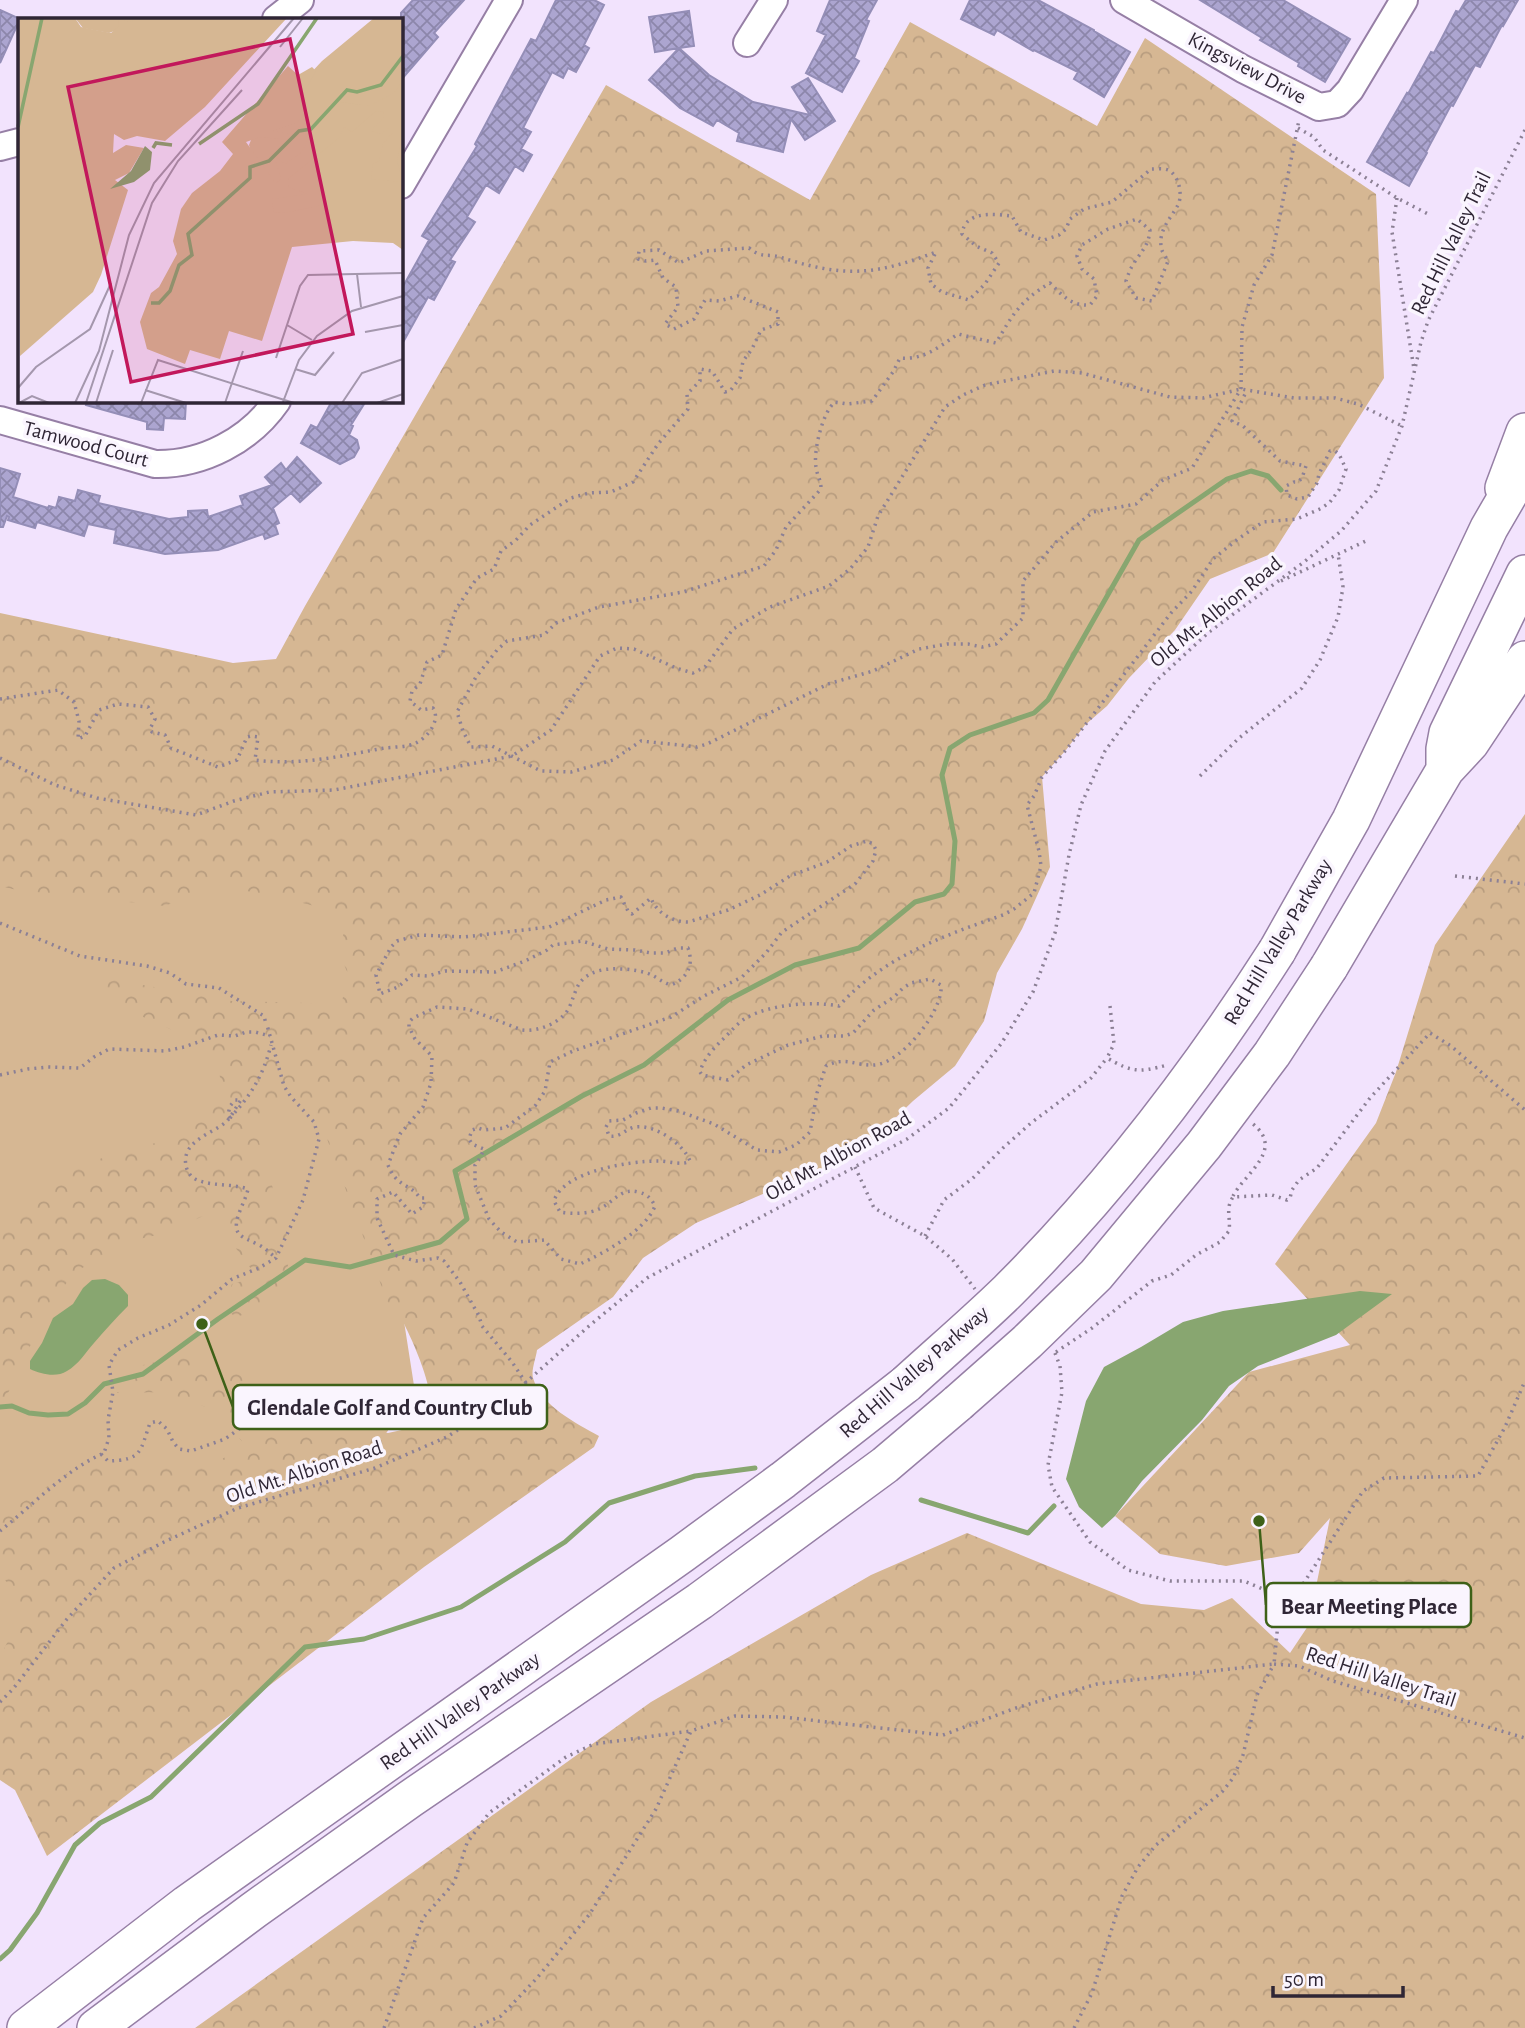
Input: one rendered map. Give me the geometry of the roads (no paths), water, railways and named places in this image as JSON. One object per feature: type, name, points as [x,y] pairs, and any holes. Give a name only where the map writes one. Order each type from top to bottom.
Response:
[{"type":"highway","points":[[1489,528],[1525,432]]},
{"type":"highway","name":"Red Hill Valley Parkway","points":[[26,2028],[187,1904],[783,1480],[906,1384],[1008,1291],[1138,1148],[1234,1018],[1277,951],[1351,820],[1489,528],[1525,466]]},
{"type":"highway","name":"Red Hill Valley Parkway","points":[[96,2028],[265,1902],[710,1593],[885,1465],[1027,1342],[1096,1275],[1204,1145],[1279,1044],[1329,968],[1445,770],[1448,733],[1525,574]]},
{"type":"highway","points":[[1445,770],[1471,743],[1525,660]]},
{"type":"street","points":[[277,18],[300,0]]},
{"type":"street","points":[[402,181],[410,146],[509,0]]},
{"type":"street","points":[[747,43],[774,0]]},
{"type":"street","name":"Kingsview Drive","points":[[1124,0],[1242,69],[1319,107],[1337,104],[1350,90],[1404,0]]},
{"type":"street","points":[[0,147],[18,142]]},
{"type":"street","name":"Tamwood Court","points":[[0,420],[155,464],[168,464],[184,462],[228,446],[253,430],[276,402]]},
{"type":"waterway","points":[[0,1407],[12,1406],[29,1413],[48,1415],[68,1414],[85,1403],[104,1384],[143,1374],[305,1260],[350,1267],[440,1242],[467,1219],[455,1171],[582,1096],[644,1065],[728,1000],[795,965],[859,948],[915,902],[944,894],[952,884],[955,841],[942,775],[950,748],[970,735],[1034,713],[1048,700],[1139,540],[1227,479],[1251,471],[1268,476],[1281,490]]},
{"type":"waterway","points":[[0,1959],[10,1950],[37,1913],[75,1845],[100,1823],[151,1797],[305,1647],[364,1639],[461,1607],[565,1542],[609,1503],[695,1476],[755,1468]]},
{"type":"waterway","points":[[921,1500],[1028,1533],[1054,1506]]},
{"type":"place","name":"Glendale Golf and Country Club","points":[[202,1324]]},
{"type":"place","name":"Bear Meeting Place","points":[[1259,1521]]}]
